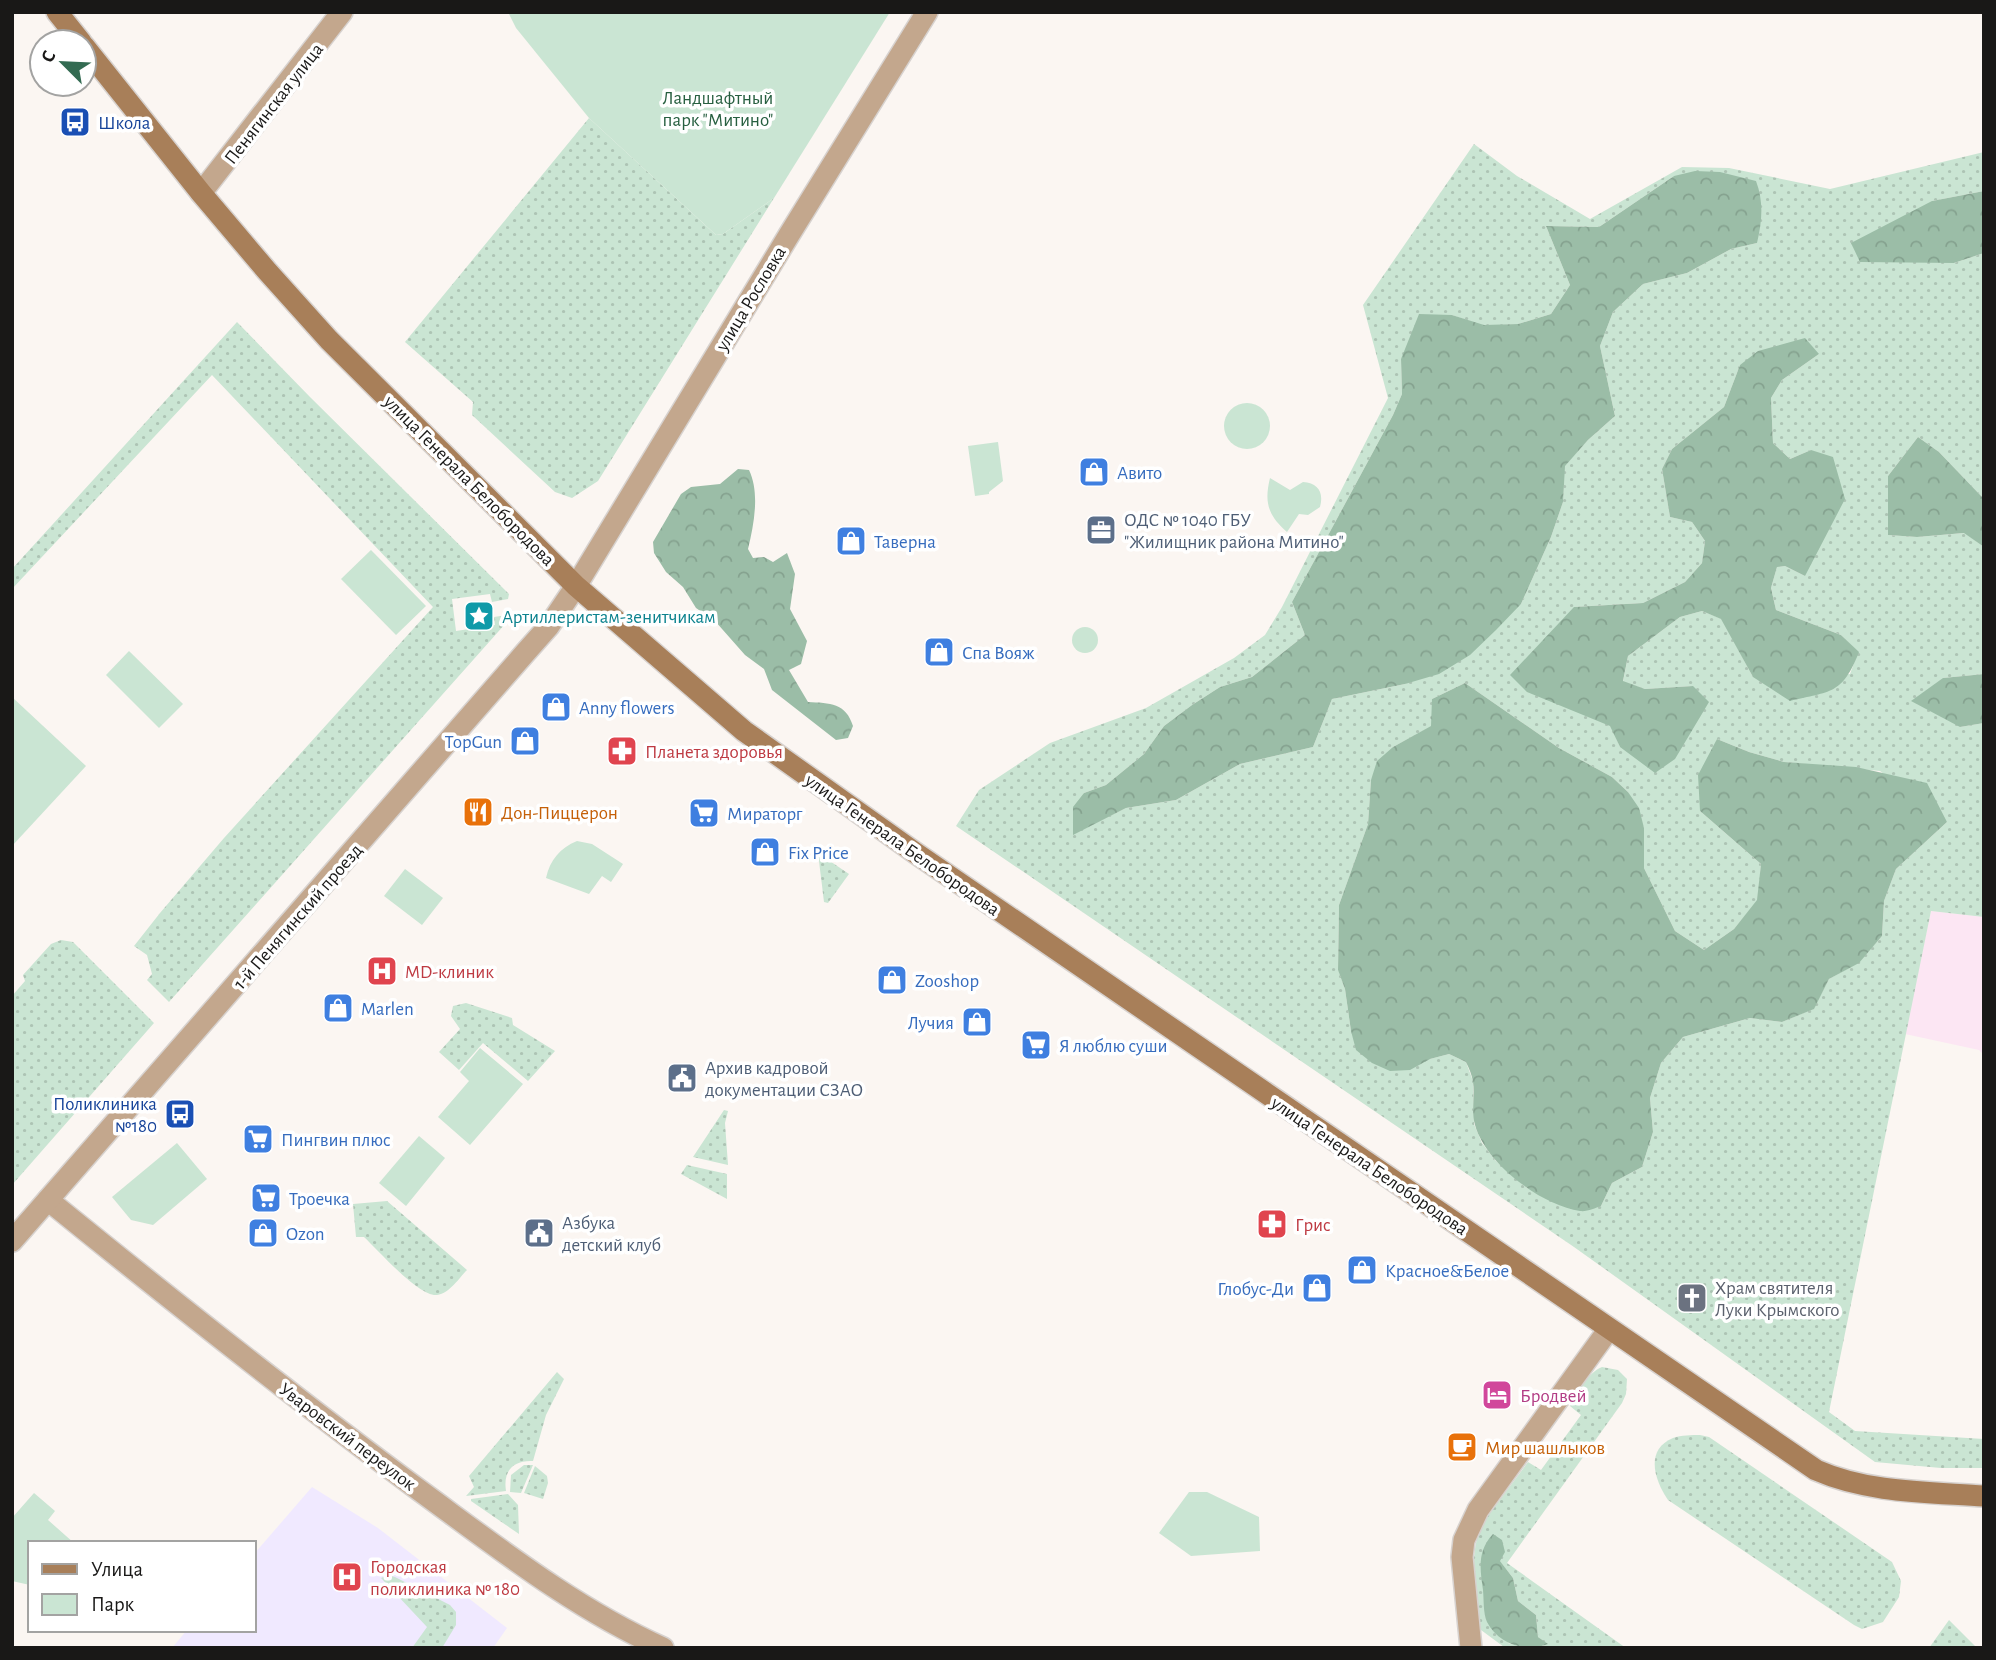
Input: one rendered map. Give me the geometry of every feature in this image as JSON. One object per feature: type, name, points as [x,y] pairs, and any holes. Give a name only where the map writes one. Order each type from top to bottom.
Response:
[{"type":"main road","name":"улица Генерала Белобородова","points":[[57,12],[70,28]]},
{"type":"main road","name":"улица Генерала Белобородова","points":[[98,64],[201,193],[329,340],[576,586],[744,731],[812,781],[1816,1470],[1837,1479],[1906,1491],[1984,1496]]},
{"type":"street","name":"Пенягинская улица","points":[[201,193],[228,162],[342,12]]},
{"type":"street","name":"улица Рословка","points":[[576,586],[781,246],[927,12]]},
{"type":"street","name":"1-й Пенягинский проезд","points":[[12,1241],[549,626],[576,586]]},
{"type":"street","name":"Уваровский переулок","points":[[48,1200],[330,1424],[516,1561],[604,1617],[663,1648]]},
{"type":"street","points":[[1472,1648],[1462,1556],[1469,1526],[1609,1329]]},
{"type":"shaded area","points":[[1931,911],[1984,917],[1984,1055],[1979,1050],[1905,1034]]},
{"type":"shaded area","name":"Городская поликлиника № 180","points":[[312,1487],[378,1528],[507,1628],[493,1648],[172,1648],[185,1632],[256,1632],[256,1552]]},
{"type":"green space","name":"Ландшафтный парк \"Митино\"","points":[[508,12],[890,12],[774,198],[723,234],[716,235],[589,118],[516,28]]},
{"type":"green space","points":[[589,118],[716,235],[723,234],[774,198],[598,481],[572,498],[555,492],[472,415],[473,402],[405,342]]},
{"type":"green space","points":[[1474,144],[1517,176],[1590,219],[1682,167],[1729,168],[1830,189],[1984,152],[1984,191],[1932,201],[1954,263],[1984,253],[1984,499],[1939,452],[1918,437],[1888,476],[1888,535],[1917,537],[1965,533],[1984,547],[1984,674],[1943,678],[1960,727],[1984,723],[1984,917],[1931,911],[1829,1412],[1855,1431],[1984,1439],[1984,1468],[1941,1468],[1875,1462],[1574,1247],[956,826],[979,790],[1050,743],[1146,708],[1234,658],[1265,635],[1282,607],[1388,398],[1363,305]],"holes":[[[1674,176],[1757,243],[1731,249],[1687,273],[1643,284],[1613,312],[1600,346],[1615,416],[1564,466],[1563,502],[1551,537],[1521,604],[1405,684],[1332,699],[1313,747],[1240,764],[1176,800],[1126,808],[1073,834],[1084,793],[1106,785],[1144,754],[1164,726],[1192,705],[1220,687],[1252,677],[1305,635],[1292,602],[1393,415],[1402,394],[1401,359],[1452,315],[1484,326],[1518,324],[1551,314],[1570,285],[1546,226],[1599,227]],[[1819,354],[1782,380],[1771,398],[1773,443],[1790,459],[1811,450],[1805,576],[1785,566],[1777,567],[1771,588],[1776,610],[1841,635],[1858,652],[1850,674],[1753,677],[1722,619],[1702,611],[1680,617],[1628,656],[1623,682],[1645,689],[1693,686],[1620,747],[1574,607],[1643,603],[1685,582],[1702,563],[1705,541],[1692,522],[1670,517],[1662,469],[1672,449],[1724,407],[1740,365]],[[1465,683],[1559,748],[1612,777],[1628,792],[1644,828],[1644,868],[1675,931],[1704,950],[1734,929],[1758,900],[1761,864],[1700,811],[1717,739],[1784,762],[1880,771],[1947,822],[1896,869],[1884,901],[1882,936],[1859,962],[1829,979],[1813,1009],[1782,1022],[1750,1018],[1683,1037],[1661,1063],[1650,1098],[1653,1132],[1642,1167],[1612,1183],[1601,1206],[1527,1188],[1495,1160],[1482,1143],[1474,1124],[1473,1081],[1466,1062],[1449,1054],[1430,1059],[1351,1031],[1345,989],[1338,969],[1339,905],[1368,824],[1371,780],[1393,747],[1432,726],[1432,699]]]},
{"type":"green space","points":[[1695,171],[1720,172],[1756,181],[1761,212],[1757,243],[1731,249],[1687,273],[1643,284],[1613,312],[1600,346],[1615,416],[1588,440],[1565,466],[1563,502],[1551,537],[1521,604],[1470,655],[1439,674],[1332,699],[1313,747],[1240,764],[1176,800],[1126,808],[1073,835],[1073,807],[1084,793],[1106,785],[1144,754],[1164,726],[1192,705],[1220,687],[1252,677],[1305,635],[1292,602],[1393,415],[1402,394],[1401,359],[1419,314],[1452,315],[1484,325],[1518,324],[1551,314],[1570,285],[1546,226],[1599,227],[1674,176]]},
{"type":"green space","points":[[1984,191],[1984,253],[1954,263],[1860,262],[1851,243],[1932,201]]},
{"type":"green space","points":[[237,322],[509,594],[508,599],[492,602],[490,594],[452,599],[456,631],[495,625],[494,617],[514,614],[169,1002],[147,980],[152,974],[147,955],[134,946],[224,838],[433,607],[212,375],[12,589],[12,569]]},
{"type":"green space","points":[[1805,338],[1819,354],[1782,380],[1771,398],[1773,443],[1790,459],[1811,450],[1833,457],[1845,499],[1805,576],[1785,566],[1777,567],[1771,588],[1776,610],[1841,635],[1859,652],[1847,676],[1834,689],[1790,701],[1753,677],[1721,619],[1702,611],[1680,617],[1628,656],[1623,681],[1645,689],[1693,686],[1709,702],[1675,759],[1655,773],[1620,747],[1610,726],[1527,692],[1510,675],[1574,607],[1643,603],[1685,582],[1702,563],[1705,541],[1692,522],[1670,517],[1662,469],[1672,449],[1724,407],[1740,365],[1758,351]]},
{"type":"green space","points":[[1247,403],[1263,410],[1270,426],[1263,442],[1247,449],[1231,442],[1224,426],[1231,410]]},
{"type":"green space","points":[[1918,437],[1939,452],[1984,499],[1984,547],[1964,533],[1917,537],[1888,535],[1888,476]]},
{"type":"green space","points":[[998,442],[1003,481],[989,494],[975,496],[968,446]]},
{"type":"green space","points":[[738,469],[749,470],[754,489],[754,519],[748,549],[753,558],[764,557],[773,562],[787,553],[795,574],[790,609],[807,641],[801,664],[789,670],[808,702],[830,704],[846,713],[853,726],[848,738],[836,740],[772,690],[764,669],[745,655],[715,621],[696,608],[683,587],[666,572],[654,553],[653,542],[681,494],[691,487],[720,484]]},
{"type":"green space","points":[[1270,478],[1290,490],[1303,482],[1313,484],[1319,489],[1320,507],[1308,515],[1299,514],[1287,532],[1275,520],[1269,508],[1267,495]]},
{"type":"green space","points":[[371,550],[426,606],[396,635],[341,579]]},
{"type":"green space","points":[[1085,627],[1094,631],[1098,640],[1094,649],[1085,653],[1076,649],[1072,640],[1076,631]]},
{"type":"green space","points":[[129,651],[183,704],[159,728],[106,675]]},
{"type":"green space","points":[[1984,674],[1984,723],[1960,727],[1911,701],[1943,678]]},
{"type":"green space","points":[[1465,683],[1559,748],[1612,777],[1628,792],[1639,808],[1644,828],[1644,868],[1675,931],[1704,950],[1734,929],[1757,900],[1761,864],[1700,811],[1698,775],[1717,739],[1784,762],[1856,767],[1927,783],[1947,822],[1896,869],[1884,901],[1882,936],[1859,963],[1829,979],[1814,1009],[1782,1022],[1750,1018],[1683,1037],[1661,1063],[1650,1098],[1653,1132],[1642,1167],[1612,1183],[1601,1206],[1588,1210],[1580,1211],[1549,1201],[1517,1180],[1491,1154],[1475,1125],[1473,1082],[1466,1062],[1449,1054],[1430,1059],[1410,1070],[1390,1071],[1372,1063],[1356,1050],[1351,1031],[1345,989],[1338,970],[1339,905],[1368,824],[1371,780],[1377,761],[1393,747],[1431,726],[1432,699]]},
{"type":"green space","points":[[12,697],[86,766],[12,846]]},
{"type":"green space","points":[[577,841],[592,844],[623,864],[611,882],[602,876],[589,894],[546,878],[557,855]]},
{"type":"green space","points":[[818,853],[849,874],[828,903],[824,902]]},
{"type":"green space","points":[[405,869],[443,898],[422,925],[384,896]]},
{"type":"green space","points":[[61,940],[73,942],[154,1023],[12,1185],[12,996],[25,981],[23,975],[51,944]]},
{"type":"green space","points":[[466,1003],[512,1018],[513,1025],[555,1051],[528,1081],[483,1043],[459,1070],[439,1052],[460,1029],[451,1016],[453,1006]]},
{"type":"green space","points":[[480,1048],[523,1084],[470,1145],[438,1117],[469,1081],[460,1072]]},
{"type":"green space","points":[[724,1110],[728,1111],[725,1123],[728,1165],[693,1157]]},
{"type":"green space","points":[[419,1136],[445,1158],[406,1206],[379,1183]]},
{"type":"green space","points":[[177,1143],[207,1179],[153,1225],[131,1220],[112,1197]]},
{"type":"green space","points":[[687,1165],[727,1174],[727,1199],[681,1174]]},
{"type":"green space","points":[[387,1201],[467,1270],[446,1291],[437,1295],[420,1289],[364,1237],[356,1237],[353,1204]]},
{"type":"green space","points":[[1602,1367],[1618,1370],[1627,1379],[1622,1403],[1507,1563],[1626,1648],[1539,1648],[1547,1644],[1538,1637],[1536,1615],[1518,1601],[1513,1578],[1499,1560],[1493,1534],[1508,1643],[1525,1648],[1504,1647],[1481,1630],[1474,1565],[1481,1525],[1528,1462],[1541,1470],[1581,1415],[1570,1406],[1576,1395],[1587,1379]]},
{"type":"green space","points":[[557,1372],[564,1379],[546,1415],[533,1461],[514,1465],[510,1469],[506,1478],[506,1491],[466,1496],[474,1487],[469,1476]]},
{"type":"green space","points":[[1700,1435],[1709,1437],[1892,1562],[1901,1581],[1899,1597],[1883,1622],[1862,1629],[1854,1625],[1668,1500],[1656,1475],[1655,1458],[1658,1450],[1673,1438]]},
{"type":"green space","points":[[524,1465],[533,1465],[521,1493],[510,1492],[511,1475]]},
{"type":"green space","points":[[535,1466],[547,1476],[548,1483],[543,1499],[524,1493]]},
{"type":"green space","points":[[1189,1492],[1207,1492],[1259,1517],[1260,1551],[1191,1556],[1159,1533]]},
{"type":"green space","points":[[34,1493],[55,1511],[48,1520],[72,1541],[28,1541],[28,1585],[12,1581],[12,1518]]},
{"type":"green space","points":[[508,1494],[518,1505],[519,1534],[471,1501]]},
{"type":"green space","points":[[1493,1534],[1502,1540],[1505,1552],[1500,1561],[1513,1578],[1518,1601],[1536,1615],[1538,1637],[1548,1644],[1540,1647],[1513,1645],[1498,1636],[1487,1622],[1481,1560],[1484,1547]]},
{"type":"green space","points":[[388,1575],[450,1605],[456,1612],[456,1625],[442,1648],[412,1648],[427,1627],[381,1578]]},
{"type":"green space","points":[[1949,1620],[1977,1648],[1929,1648]]},
{"type":"place","name":"Школа","points":[[75,122]]},
{"type":"place","name":"Авито","points":[[1094,472]]},
{"type":"place","name":"ОДС № 1040 ГБУ \"Жилищник района Митино\"","points":[[1101,530]]},
{"type":"place","name":"Таверна","points":[[851,541]]},
{"type":"place","name":"Артиллеристам-зенитчикам","points":[[479,616]]},
{"type":"place","name":"Спа Вояж","points":[[939,652]]},
{"type":"place","name":"Anny flowers","points":[[556,707]]},
{"type":"place","name":"TopGun","points":[[525,741]]},
{"type":"place","name":"Планета здоровья","points":[[622,751]]},
{"type":"place","name":"Дон-Пиццерон","points":[[478,812]]},
{"type":"place","name":"Мираторг","points":[[704,813]]},
{"type":"place","name":"Fix Price","points":[[765,852]]},
{"type":"place","name":"MD-клиник","points":[[382,971]]},
{"type":"place","name":"Zooshop","points":[[892,980]]},
{"type":"place","name":"Marlen","points":[[338,1008]]},
{"type":"place","name":"Лучия","points":[[977,1022]]},
{"type":"place","name":"Я люблю суши","points":[[1036,1045]]},
{"type":"place","name":"Архив кадровой документации СЗАО","points":[[682,1078]]},
{"type":"place","name":"Поликлиника №180","points":[[180,1114]]},
{"type":"place","name":"Пингвин плюс","points":[[258,1139]]},
{"type":"place","name":"Троечка","points":[[266,1198]]},
{"type":"place","name":"Грис","points":[[1272,1224]]},
{"type":"place","name":"Ozon","points":[[263,1233]]},
{"type":"place","name":"Азбука детский клуб","points":[[539,1233]]},
{"type":"place","name":"Красное&Белое","points":[[1362,1270]]},
{"type":"place","name":"Глобус-Ди","points":[[1317,1288]]},
{"type":"place","name":"Храм святителя Луки Крымского","points":[[1692,1298]]},
{"type":"place","name":"Бродвей","points":[[1497,1395]]},
{"type":"place","name":"Мир шашлыков","points":[[1462,1447]]},
{"type":"place","name":"Городская поликлиника № 180","points":[[347,1577]]}]
